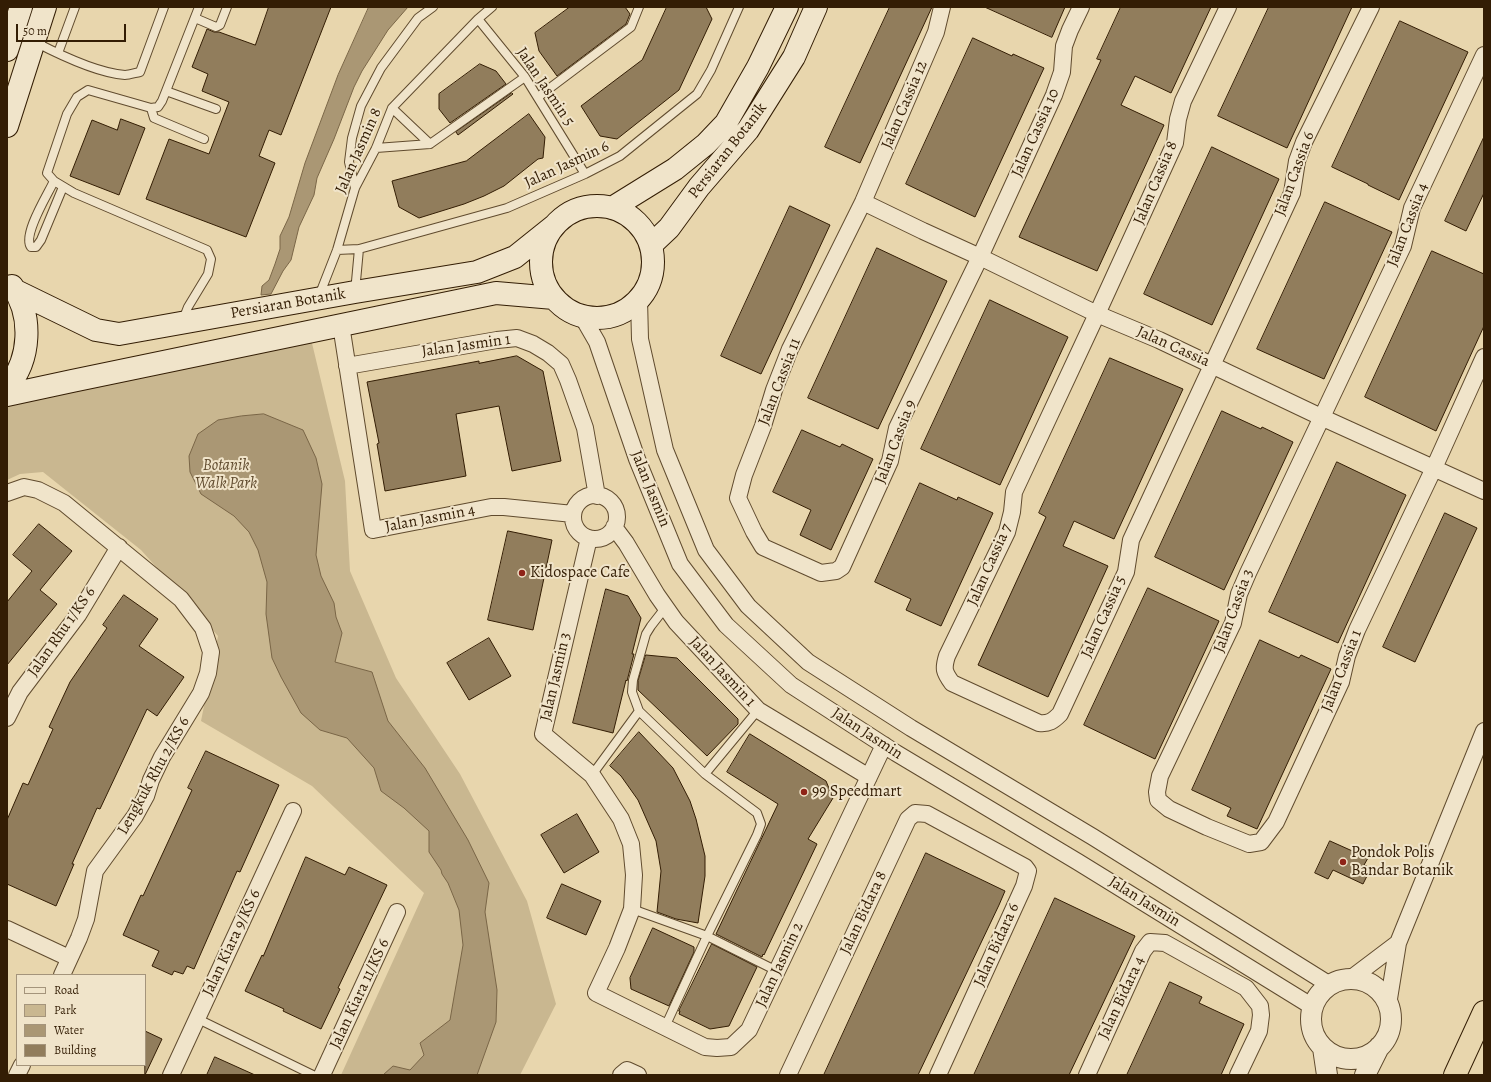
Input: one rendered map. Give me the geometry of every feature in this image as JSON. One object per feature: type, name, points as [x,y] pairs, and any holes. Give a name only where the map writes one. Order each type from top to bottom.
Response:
[{"type":"highway","points":[[1455,1075],[1484,1012]]},
{"type":"main road","points":[[7,50],[21,7]]},
{"type":"main road","points":[[7,126],[45,7]]},
{"type":"main road","name":"Persiaran Botanik","points":[[612,208],[675,170],[706,144],[726,123],[758,67],[787,7]]},
{"type":"main road","name":"Persiaran Botanik","points":[[651,245],[669,228],[700,187],[748,130],[794,57],[816,7]]},
{"type":"main road","points":[[597,206],[612,208],[629,215],[642,228],[651,245],[653,259],[652,274],[647,287],[639,299],[622,312],[603,318],[582,316],[562,306],[554,298],[546,284],[541,269],[542,253],[546,238],[555,224],[567,214],[582,208],[597,206]]},
{"type":"main road","name":"Persiaran Botanik","points":[[11,285],[96,330],[119,334],[477,272],[515,257],[555,224]]},
{"type":"main road","points":[[7,387],[13,380],[23,359],[27,336],[25,313],[11,285]]},
{"type":"main road","name":"Persiaran Botanik","points":[[7,396],[496,293],[554,298]]},
{"type":"street","name":"Jalan Cassia 12","points":[[863,202],[936,32],[942,7]]},
{"type":"street","name":"Jalan Cassia 10","points":[[980,256],[1054,95],[1062,72],[1064,46],[1081,7]]},
{"type":"street","name":"Jalan Cassia 8","points":[[1097,314],[1175,142],[1178,119],[1183,101],[1228,7]]},
{"type":"street","name":"Jalan Cassia 6","points":[[1212,364],[1292,193],[1297,161],[1304,142],[1371,7]]},
{"type":"street","name":"Jalan Cassia 4","points":[[1321,417],[1403,246],[1412,208],[1484,55]]},
{"type":"street","name":"Jalan Cassia","points":[[863,202],[980,256],[1097,314],[1212,364],[1321,417],[1484,491]]},
{"type":"street","name":"Jalan Cassia 11","points":[[780,555],[763,547],[738,498],[744,475],[790,349],[863,202]]},
{"type":"street","name":"Jalan Cassia 9","points":[[780,555],[821,573],[836,571],[842,567],[890,460],[897,428],[980,256]]},
{"type":"street","name":"Jalan Jasmin","points":[[639,299],[640,339],[665,450],[706,550],[748,606],[808,662],[911,728],[1340,982]]},
{"type":"street","name":"Jalan Cassia 7","points":[[994,704],[952,683],[945,674],[944,665],[1007,532],[1012,512],[1014,492],[1097,314]]},
{"type":"street","name":"Jalan Jasmin","points":[[582,316],[597,342],[637,459],[680,564],[726,626],[791,685],[884,745],[1313,1007]]},
{"type":"street","name":"Jalan Jasmin 4","points":[[341,325],[373,530],[491,507],[573,514]]},
{"type":"street","name":"Jalan Jasmin 1","points":[[347,366],[497,340],[517,338],[533,344],[548,353],[561,364],[568,380],[585,428],[597,496]]},
{"type":"street","name":"Jalan Cassia 1","points":[[1207,827],[1249,844],[1262,842],[1276,822],[1341,682],[1347,656],[1357,630],[1434,468],[1484,357]]},
{"type":"street","name":"Jalan Cassia 5","points":[[994,704],[1039,723],[1047,724],[1053,721],[1060,714],[1126,572],[1131,540],[1212,364]]},
{"type":"street","name":"Jalan Cassia 3","points":[[1207,827],[1169,809],[1158,800],[1157,792],[1160,776],[1233,623],[1239,594],[1321,417]]},
{"type":"street","name":"Lengkuk Rhu 2/KS 6","points":[[7,493],[24,486],[38,490],[64,503],[181,599],[203,628],[211,652],[208,673],[201,693],[162,757],[151,780],[146,796],[135,816],[95,872],[86,919],[62,974]]},
{"type":"street","points":[[597,496],[606,498],[612,503],[617,516],[614,527],[608,536],[601,539],[589,538],[580,534],[576,528],[573,514],[575,508],[585,498],[597,496]]},
{"type":"street","name":"Jalan Jasmin 1","points":[[614,527],[626,543],[665,608],[693,642],[758,710],[869,777]]},
{"type":"street","name":"Jalan Jasmin 3","points":[[589,538],[543,734],[592,775],[621,819],[631,844],[634,875],[632,909],[617,948],[596,993]]},
{"type":"street","name":"Jalan Rhu 1/KS 6","points":[[7,718],[20,692],[78,615],[119,547]]},
{"type":"street","points":[[1388,1005],[1398,943],[1484,731]]},
{"type":"street","name":"Jalan Jasmin 2","points":[[596,993],[705,1047],[731,1047],[749,1030],[884,745]]},
{"type":"street","name":"Jalan Kiara 9/KS 6","points":[[171,1075],[293,811]]},
{"type":"street","name":"Jalan Bidara 8","points":[[788,1075],[908,819],[915,813],[927,814],[974,839]]},
{"type":"street","name":"Jalan Bidara 6","points":[[938,1075],[1028,871],[1025,867],[974,839]]},
{"type":"street","name":"Jalan Kiara 11/KS 6","points":[[322,1075],[397,912]]},
{"type":"street","points":[[7,929],[69,958]]},
{"type":"street","name":"Jalan Bidara 4","points":[[1087,1075],[1143,951],[1150,942],[1165,944],[1246,988],[1260,1006],[1261,1015],[1259,1031],[1238,1075]]},
{"type":"street","points":[[1379,1047],[1369,1055],[1357,1059],[1345,1059],[1333,1055],[1323,1048],[1316,1039],[1312,1029],[1311,1018],[1313,1007],[1317,998],[1323,991],[1340,982],[1398,943]]},
{"type":"street","points":[[1340,982],[1361,981],[1372,986],[1382,994],[1388,1005],[1390,1028],[1365,1075]]},
{"type":"street","points":[[1323,1048],[1327,1075]]},
{"type":"street","points":[[17,1075],[22,1066]]},
{"type":"lane","points":[[58,53],[75,7]]},
{"type":"lane","points":[[35,41],[58,53],[106,72],[126,75],[140,72],[164,7]]},
{"type":"lane","points":[[181,324],[188,307],[208,274],[210,260],[207,250],[74,193],[54,181],[48,173],[49,165],[67,114],[77,97],[88,90],[151,108],[158,107],[162,101],[199,7]]},
{"type":"lane","points":[[195,18],[216,27],[220,26],[227,7]]},
{"type":"lane","points":[[355,188],[349,162],[352,138],[361,106],[381,68],[418,18],[433,7]]},
{"type":"lane","name":"Jalan Jasmin 8","points":[[318,299],[337,250],[355,188],[376,148],[392,108],[478,19],[492,7]]},
{"type":"lane","points":[[538,98],[631,27],[639,7]]},
{"type":"lane","name":"Jalan Jasmin 6","points":[[337,250],[359,249],[507,208],[586,174],[620,156],[697,94],[712,70],[739,7]]},
{"type":"lane","name":"Jalan Jasmin 5","points":[[478,19],[525,77],[586,174]]},
{"type":"lane","points":[[376,148],[430,144],[525,77]]},
{"type":"lane","points":[[166,91],[216,109]]},
{"type":"lane","points":[[151,108],[154,118],[204,139]]},
{"type":"lane","points":[[392,108],[430,144]]},
{"type":"lane","points":[[54,181],[34,220],[29,237],[29,244],[32,247],[36,247],[41,240],[64,187]]},
{"type":"lane","points":[[355,292],[359,249]]},
{"type":"lane","points":[[665,608],[646,634],[633,680],[632,692],[638,711],[705,774],[757,812],[761,824],[758,835],[707,936],[665,1027]]},
{"type":"lane","points":[[705,774],[758,710]]},
{"type":"lane","points":[[592,775],[638,711]]},
{"type":"lane","points":[[632,909],[707,936],[777,971]]},
{"type":"lane","points":[[198,1019],[313,1075]]},
{"type":"green space","name":"Botanik Walk Park","points":[[311,339],[345,481],[350,571],[396,678],[460,774],[527,901],[556,1004],[520,1075],[341,1075],[424,893],[312,786],[201,721],[218,636],[141,550],[43,472],[20,474],[7,480],[7,406]]},
{"type":"water","points":[[369,7],[408,7],[388,30],[362,71],[317,178],[314,195],[299,227],[291,260],[283,271],[271,294],[261,295],[262,286],[269,280],[275,264],[280,249],[280,236],[289,217],[305,163],[338,75]]},
{"type":"water","points":[[264,414],[303,430],[316,458],[322,484],[316,555],[321,576],[334,603],[336,617],[342,633],[335,662],[372,672],[388,721],[425,768],[468,840],[489,883],[485,912],[497,990],[496,1022],[477,1075],[383,1075],[393,1066],[410,1070],[424,1055],[420,1043],[450,1020],[463,945],[459,910],[448,883],[429,852],[429,831],[404,808],[381,791],[374,768],[347,738],[320,730],[301,713],[272,658],[266,614],[267,582],[258,550],[249,532],[234,516],[201,494],[190,472],[189,456],[198,434],[218,420]]},
{"type":"building","points":[[269,7],[331,7],[281,135],[269,130],[259,156],[275,163],[246,237],[146,199],[169,139],[209,154],[229,102],[202,91],[208,74],[192,67],[207,29],[255,45]]},
{"type":"building","points":[[570,7],[625,7],[630,14],[626,24],[557,76],[539,51],[535,33]]},
{"type":"building","points":[[667,7],[706,7],[712,19],[679,90],[617,139],[600,136],[581,106],[642,60]]},
{"type":"building","points":[[890,7],[932,7],[860,163],[825,147]]},
{"type":"building","points":[[985,7],[1065,7],[1052,37]]},
{"type":"building","points":[[1121,7],[1211,7],[1171,93],[1135,76],[1121,105],[1164,125],[1097,271],[1019,237],[1101,60],[1097,59]]},
{"type":"building","points":[[1269,7],[1352,7],[1287,148],[1218,116]]},
{"type":"building","points":[[1400,21],[1468,52],[1399,200],[1332,167]]},
{"type":"building","points":[[973,38],[1012,56],[1013,54],[1044,68],[975,217],[906,184]]},
{"type":"building","points":[[480,64],[496,71],[506,84],[450,123],[439,109],[439,94]]},
{"type":"building","points":[[512,93],[513,94],[458,135],[456,132]]},
{"type":"building","points":[[529,114],[545,137],[543,158],[538,159],[504,186],[464,204],[419,218],[399,207],[392,181],[466,161]]},
{"type":"building","points":[[121,119],[145,128],[119,195],[70,176],[92,120],[117,130]]},
{"type":"building","points":[[1484,137],[1484,193],[1466,231],[1445,221]]},
{"type":"building","points":[[1212,147],[1279,179],[1212,325],[1144,294]]},
{"type":"building","points":[[1325,202],[1392,232],[1324,379],[1257,349]]},
{"type":"building","points":[[790,206],[830,225],[761,374],[721,356]]},
{"type":"building","points":[[877,248],[947,281],[878,429],[808,398]]},
{"type":"building","points":[[1432,251],[1484,274],[1484,326],[1436,431],[1365,397]]},
{"type":"building","points":[[990,300],[1068,337],[1000,485],[921,449]]},
{"type":"building","points":[[517,356],[543,371],[561,461],[512,471],[499,406],[456,414],[466,476],[385,491],[377,444],[379,443],[367,382],[479,361],[479,363]]},
{"type":"building","points":[[1110,358],[1183,389],[1114,539],[1074,521],[1063,546],[1108,566],[1048,697],[978,665],[1046,517],[1039,513]]},
{"type":"building","points":[[1222,411],[1261,429],[1262,427],[1293,442],[1224,590],[1155,557]]},
{"type":"building","points":[[802,430],[840,447],[842,444],[873,459],[831,550],[800,535],[811,510],[773,492]]},
{"type":"building","points":[[1337,462],[1406,495],[1338,643],[1269,612]]},
{"type":"building","points":[[920,483],[957,500],[958,497],[993,513],[941,626],[906,610],[911,599],[875,582]]},
{"type":"building","points":[[1445,513],[1477,528],[1415,662],[1383,647]]},
{"type":"building","points":[[39,524],[72,551],[40,590],[57,604],[7,665],[7,602],[32,571],[13,555]]},
{"type":"building","points":[[508,531],[552,540],[533,630],[488,620]]},
{"type":"building","points":[[1148,588],[1219,621],[1155,759],[1084,725]]},
{"type":"building","points":[[606,589],[628,596],[641,618],[632,654],[634,654],[613,733],[573,723]]},
{"type":"building","points":[[124,595],[158,619],[139,646],[184,677],[157,716],[147,709],[100,809],[97,808],[72,864],[74,864],[56,906],[7,884],[7,820],[23,783],[28,785],[53,729],[49,727],[70,682],[107,628],[103,625]]},
{"type":"building","points":[[489,638],[511,676],[469,700],[447,663]]},
{"type":"building","points":[[1260,640],[1299,658],[1301,655],[1331,669],[1257,829],[1227,816],[1231,808],[1192,790]]},
{"type":"building","points":[[646,655],[677,658],[738,719],[738,724],[707,756],[638,690],[638,681]]},
{"type":"building","points":[[639,732],[673,768],[690,801],[696,819],[705,856],[705,876],[698,923],[676,919],[657,912],[661,871],[656,841],[638,800],[621,776],[610,766]]},
{"type":"building","points":[[750,734],[826,781],[833,798],[808,839],[817,844],[762,957],[716,934],[778,804],[727,772]]},
{"type":"building","points":[[206,751],[279,785],[240,872],[237,871],[194,969],[187,966],[183,974],[174,971],[172,975],[152,966],[159,951],[123,935],[141,895],[143,896],[192,790],[188,788]]},
{"type":"building","points":[[577,814],[599,852],[564,873],[541,835]]},
{"type":"building","name":"Pondok Polis Bandar Botanik","points":[[1330,841],[1368,858],[1364,865],[1371,868],[1363,884],[1333,870],[1328,879],[1315,873]]},
{"type":"building","points":[[926,853],[1005,891],[999,905],[918,1075],[824,1075]]},
{"type":"building","points":[[306,857],[345,875],[349,867],[387,885],[338,988],[340,989],[321,1029],[283,1011],[284,1009],[245,991],[262,955],[263,956]]},
{"type":"building","points":[[562,884],[601,901],[586,935],[547,918]]},
{"type":"building","points":[[1055,898],[1135,936],[1069,1075],[974,1075]]},
{"type":"building","points":[[653,928],[694,947],[694,952],[669,1006],[631,989],[630,978]]},
{"type":"building","points":[[712,944],[757,967],[729,1026],[710,1029],[679,1014],[679,1011]]},
{"type":"building","points":[[1170,982],[1202,997],[1199,1003],[1244,1024],[1221,1075],[1127,1075]]},
{"type":"building","points":[[146,1031],[162,1039],[145,1075],[146,1066]]},
{"type":"building","points":[[215,1057],[255,1075],[207,1075]]},
{"type":"place","name":"Kidospace Cafe","points":[[522,573]]},
{"type":"place","name":"99 Speedmart","points":[[804,792]]},
{"type":"place","name":"Pondok Polis Bandar Botanik","points":[[1343,862]]}]
